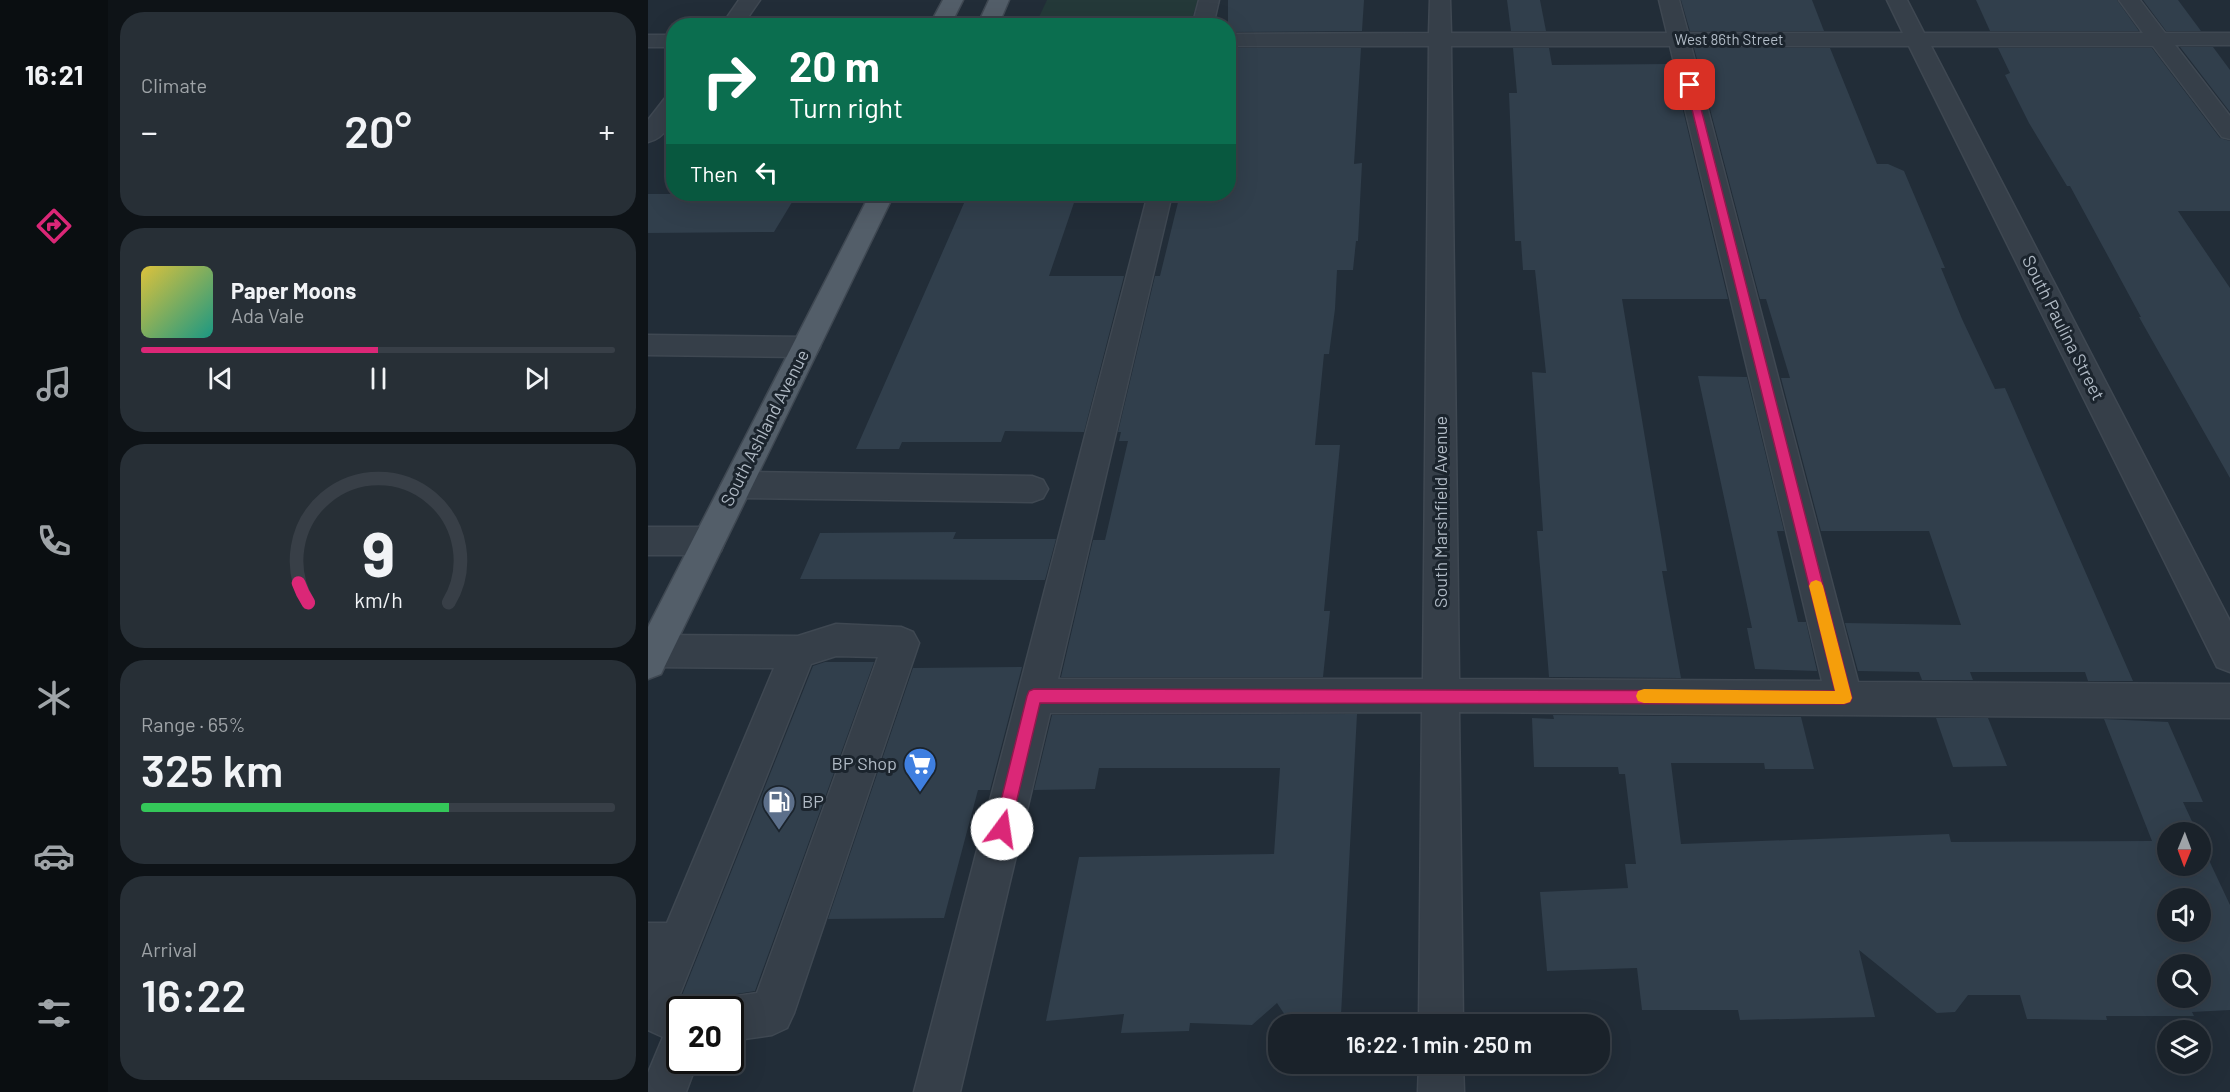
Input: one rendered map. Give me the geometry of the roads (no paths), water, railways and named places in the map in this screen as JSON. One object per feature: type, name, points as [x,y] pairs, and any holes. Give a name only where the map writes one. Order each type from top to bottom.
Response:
[{"type":"main road","points":[[943,18],[952,0]]},
{"type":"main road","points":[[991,18],[999,0]]},
{"type":"main road","name":"South Ashland Avenue","points":[[651,657],[879,201]]},
{"type":"street","points":[[737,18],[750,0]]},
{"type":"street","points":[[1204,18],[1209,0]]},
{"type":"street","name":"South Marshfield Avenue","points":[[1440,0],[1441,1014]]},
{"type":"street","points":[[1669,0],[1844,698]]},
{"type":"street","name":"South Paulina Street","points":[[1897,0],[2230,656]]},
{"type":"street","points":[[2129,0],[2230,132]]},
{"type":"street","name":"West 86th Street","points":[[1236,40],[2230,39]]},
{"type":"street","points":[[648,41],[666,41]]},
{"type":"street","points":[[648,135],[666,112]]},
{"type":"street","points":[[937,1092],[1158,201]]},
{"type":"street","points":[[648,345],[806,347]]},
{"type":"street","points":[[737,485],[1032,489]]},
{"type":"street","points":[[648,541],[710,541]]},
{"type":"street","points":[[651,657],[798,652],[836,640],[901,643],[772,1013],[744,1017]]},
{"type":"street","points":[[666,1016],[652,1010],[663,944],[798,652]]},
{"type":"street","points":[[1034,696],[1441,695],[2230,701]]},
{"type":"street","points":[[663,1092],[670,1074]]},
{"type":"street","points":[[1441,1074],[1442,1092]]},
{"type":"place","name":"BP Shop","points":[[920,793]]},
{"type":"place","name":"BP","points":[[779,831]]}]
